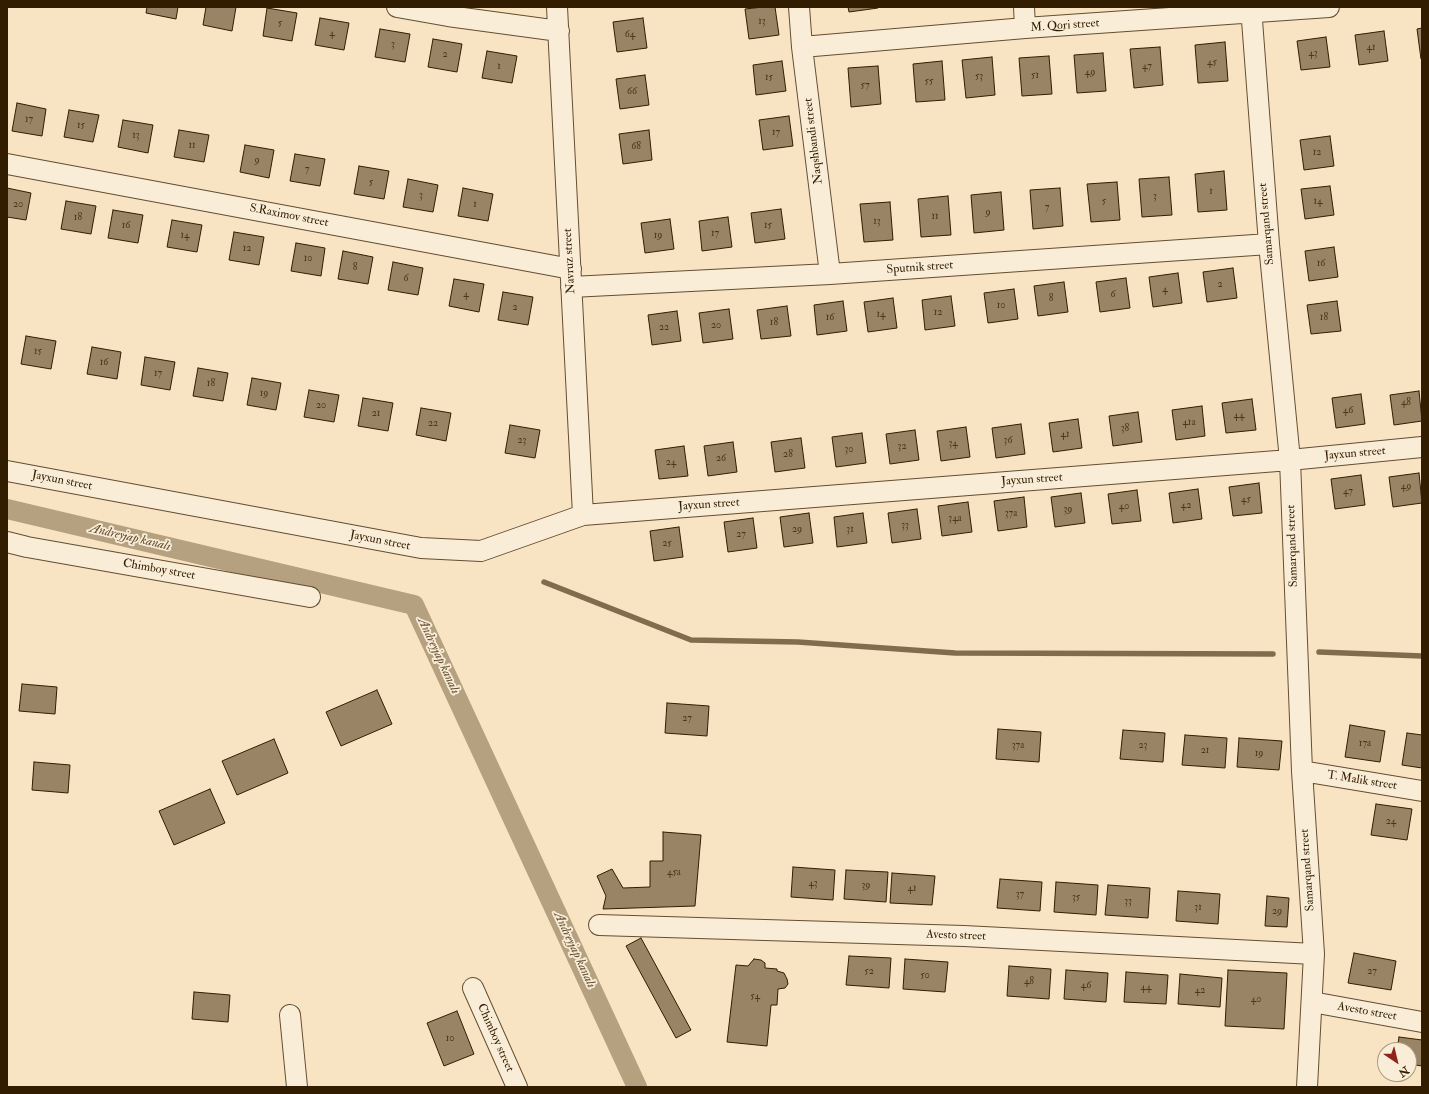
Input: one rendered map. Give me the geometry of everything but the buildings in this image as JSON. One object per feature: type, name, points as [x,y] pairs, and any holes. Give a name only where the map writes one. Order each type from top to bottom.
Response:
[{"type":"street","points":[[397,7],[448,16],[559,31]]},
{"type":"street","name":"Navruz street","points":[[557,7],[583,515]]},
{"type":"street","name":"Naqshbandi street","points":[[799,7],[802,47],[830,274]]},
{"type":"street","points":[[1024,7],[1025,28]]},
{"type":"street","name":"M. Qori street","points":[[802,47],[1251,10],[1328,7]]},
{"type":"street","name":"Samarqand street","points":[[1251,10],[1268,244],[1290,460],[1302,772],[1314,954],[1307,1087]]},
{"type":"street","name":"S.Raximov street","points":[[7,164],[571,278]]},
{"type":"street","name":"Sputnik street","points":[[571,278],[830,274],[1268,244]]},
{"type":"street","name":"Jayxun street","points":[[7,471],[421,548],[481,550],[583,515],[1290,460],[1422,447]]},
{"type":"street","name":"Chimboy street","points":[[7,542],[27,547],[310,597]]},
{"type":"street","name":"T. Malik street","points":[[1302,772],[1422,791]]},
{"type":"street","name":"Avesto street","points":[[599,925],[964,936],[1314,954]]},
{"type":"street","name":"Chimboy street","points":[[473,988],[517,1087]]},
{"type":"street","name":"Avesto street","points":[[1312,1002],[1422,1022]]},
{"type":"street","points":[[290,1015],[297,1087]]},
{"type":"waterway","name":"Andreyjap kanalı","points":[[7,509],[414,605],[637,1087]]},
{"type":"waterway","points":[[544,582],[691,640],[798,642],[955,653],[1273,654]]},
{"type":"waterway","points":[[1319,652],[1422,656]]}]
